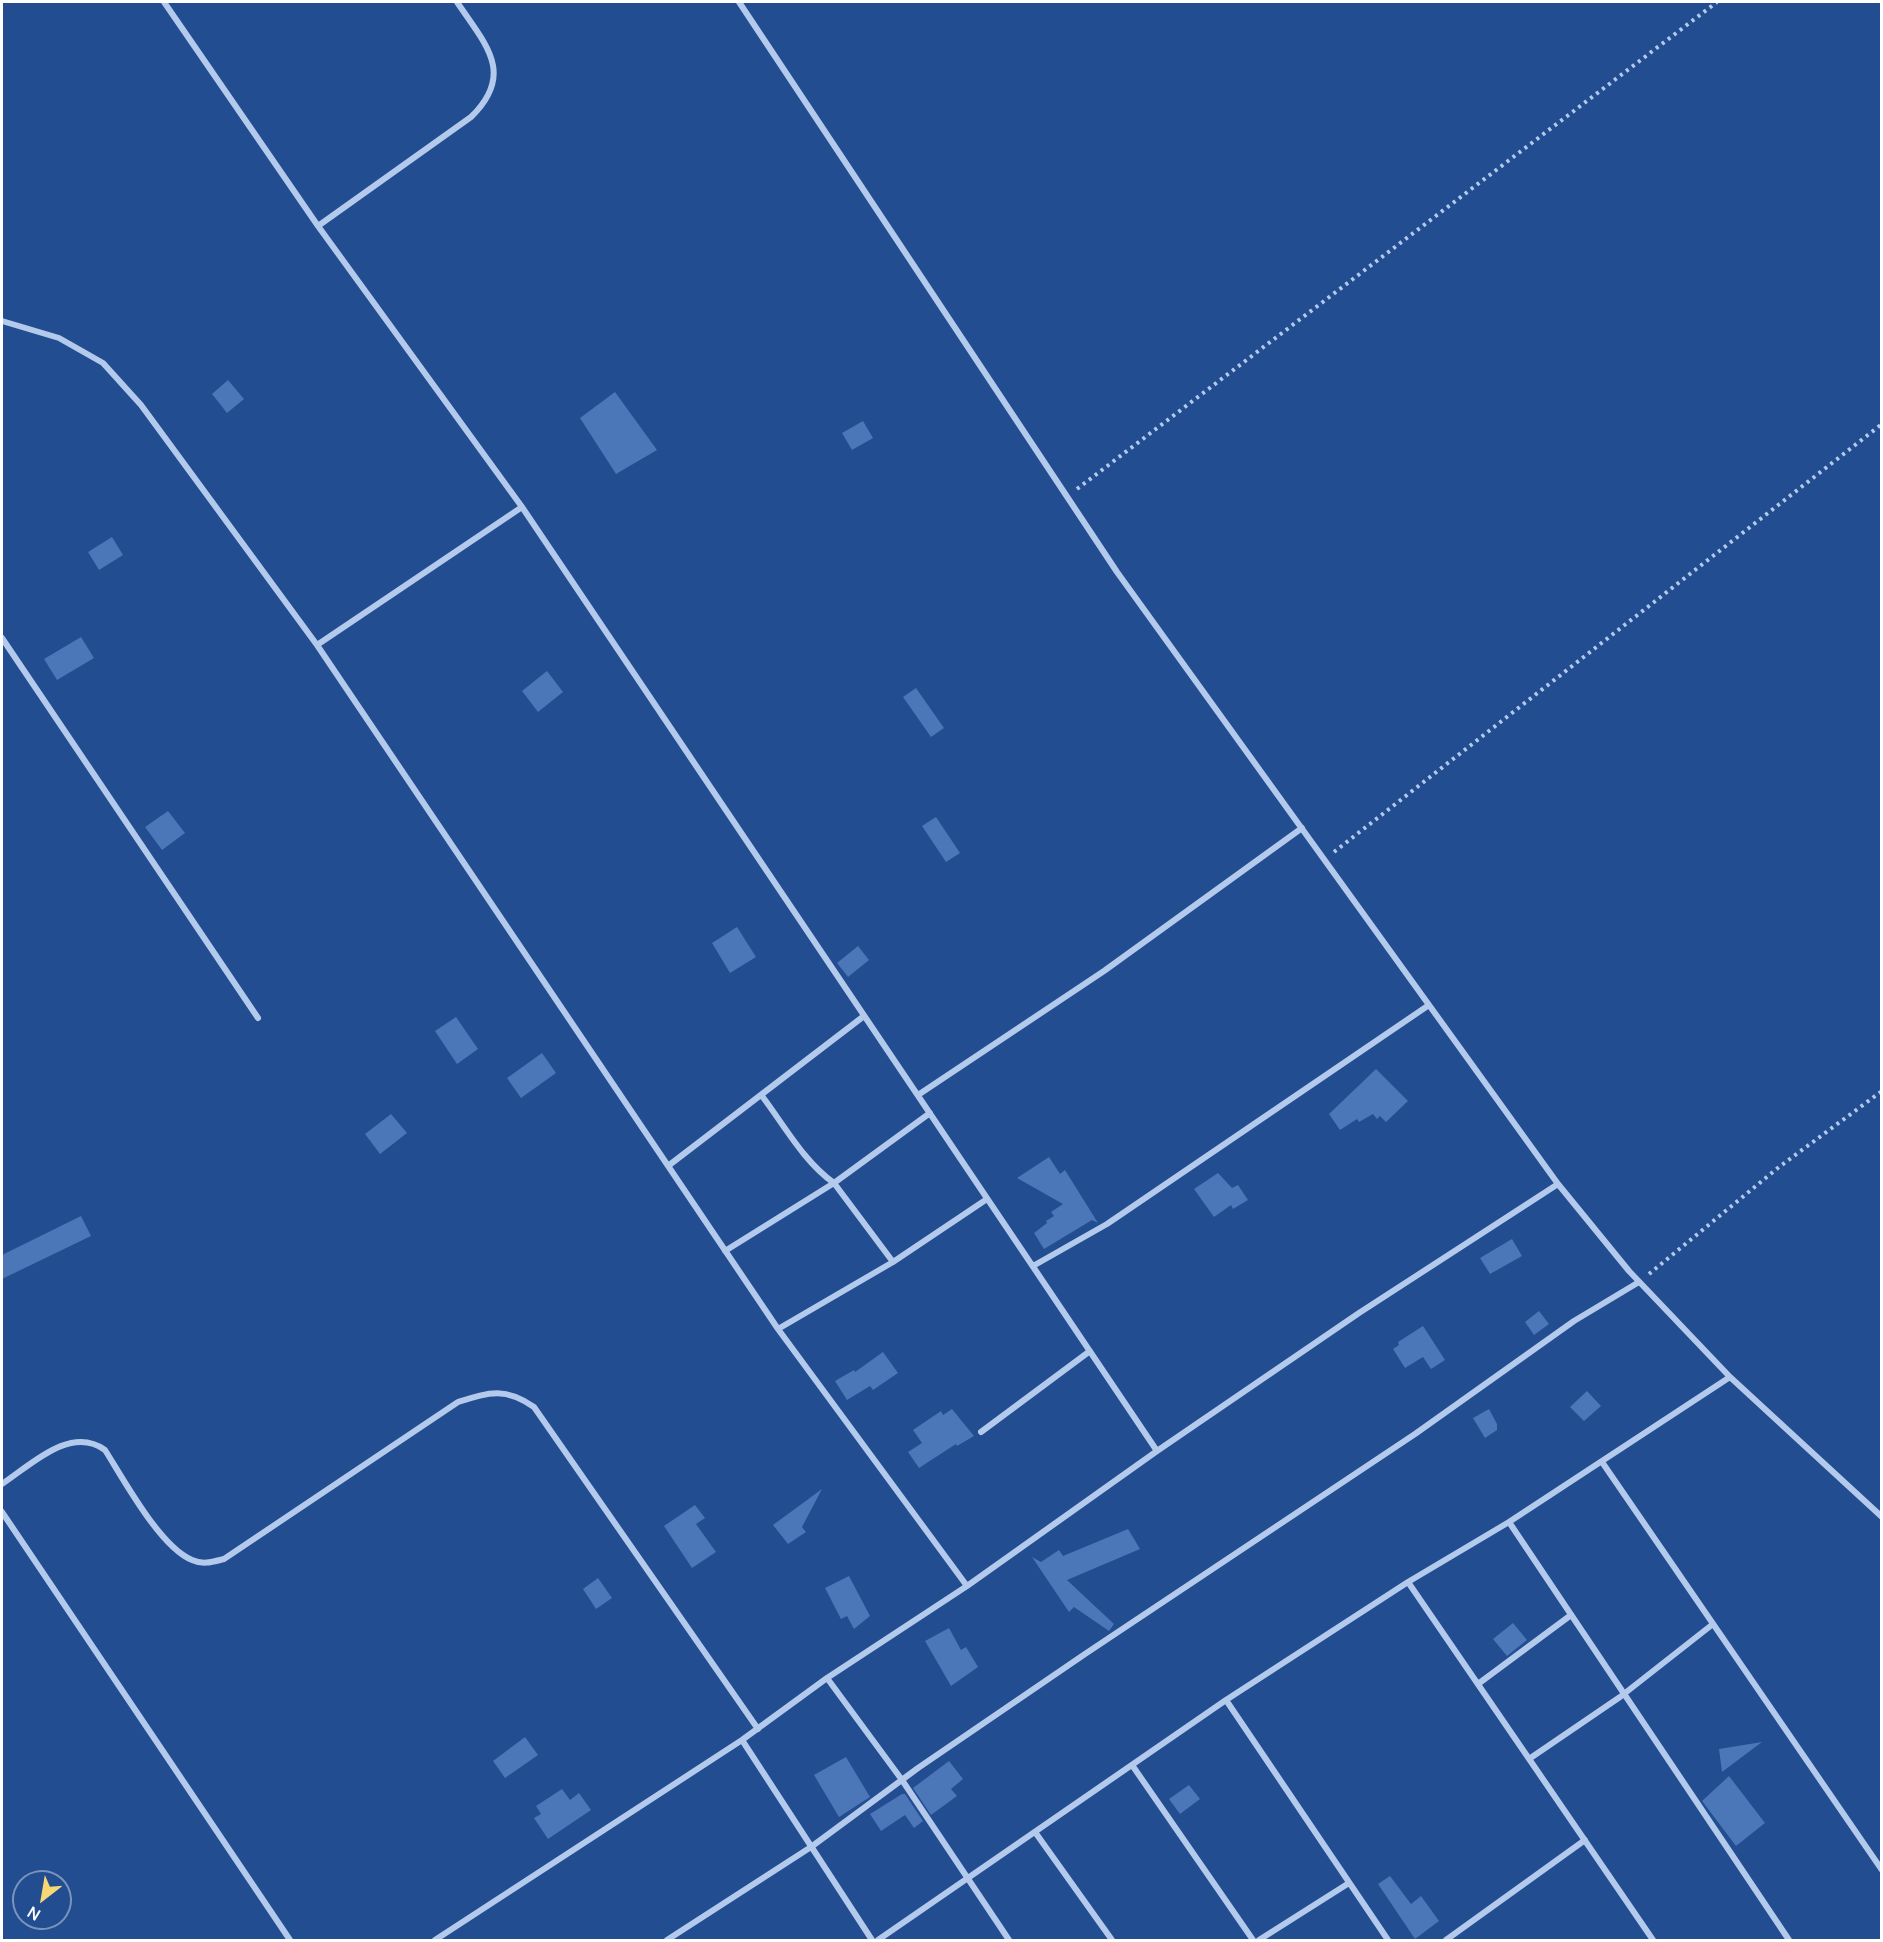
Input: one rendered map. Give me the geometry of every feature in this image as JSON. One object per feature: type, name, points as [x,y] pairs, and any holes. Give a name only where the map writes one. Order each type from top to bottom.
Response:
[{"type":"street","points":[[164,2],[318,226],[522,507],[1157,1450]]},
{"type":"street","points":[[318,226],[471,117],[487,101],[494,80],[491,54],[457,2]]},
{"type":"street","points":[[742,3],[1117,572],[1558,1184],[1639,1282],[1730,1377],[1881,1517]]},
{"type":"street","points":[[2,321],[59,338],[103,363],[141,405],[317,645],[778,1329],[967,1586]]},
{"type":"street","points":[[317,645],[522,507]]},
{"type":"street","points":[[2,638],[258,1018]]},
{"type":"street","points":[[918,1095],[1104,971],[1302,828]]},
{"type":"street","points":[[1033,1266],[1107,1224],[1429,1005]]},
{"type":"street","points":[[668,1166],[864,1016]]},
{"type":"street","points":[[762,1096],[822,1175],[834,1183],[893,1262]]},
{"type":"street","points":[[725,1251],[834,1183],[930,1113]]},
{"type":"street","points":[[435,1941],[742,1740],[827,1678],[967,1586],[1157,1450],[1359,1313],[1558,1184]]},
{"type":"street","points":[[778,1329],[893,1262],[987,1199]]},
{"type":"street","points":[[667,1941],[811,1847],[902,1780],[1085,1654],[1386,1454],[1574,1321],[1639,1282]]},
{"type":"street","points":[[981,1432],[1090,1351]]},
{"type":"street","points":[[878,1941],[1226,1700],[1408,1582],[1509,1522],[1730,1377]]},
{"type":"street","points":[[2,1484],[62,1445],[74,1441],[90,1442],[105,1450],[166,1542],[192,1560],[213,1562],[224,1558],[299,1510],[458,1402],[487,1393],[509,1394],[534,1407],[758,1729]]},
{"type":"street","points":[[1602,1462],[1881,1870]]},
{"type":"street","points":[[2,1512],[290,1941]]},
{"type":"street","points":[[1509,1522],[1790,1941]]},
{"type":"street","points":[[1408,1582],[1653,1941]]},
{"type":"street","points":[[1478,1684],[1571,1615]]},
{"type":"street","points":[[1529,1759],[1624,1694],[1713,1624]]},
{"type":"street","points":[[827,1678],[902,1780],[1009,1941]]},
{"type":"street","points":[[1226,1700],[1388,1941]]},
{"type":"street","points":[[742,1740],[872,1941]]},
{"type":"street","points":[[1132,1765],[1253,1941]]},
{"type":"street","points":[[1035,1832],[1112,1941]]},
{"type":"street","points":[[1446,1941],[1585,1840]]},
{"type":"street","points":[[1259,1941],[1350,1883]]},
{"type":"path","points":[[1067,496],[1717,2]]},
{"type":"path","points":[[1324,859],[1881,423]]},
{"type":"path","points":[[1639,1282],[1779,1167],[1881,1091]]},
{"type":"building","points":[[228,380],[244,399],[227,413],[212,394]]},
{"type":"building","points":[[615,392],[657,450],[616,474],[580,418]]},
{"type":"building","points":[[863,421],[873,438],[852,450],[842,433]]},
{"type":"building","points":[[112,537],[123,555],[99,570],[88,552]]},
{"type":"building","points":[[81,637],[94,658],[57,680],[44,659]]},
{"type":"building","points":[[547,671],[563,692],[538,712],[522,691]]},
{"type":"building","points":[[916,688],[944,728],[931,737],[903,697]]},
{"type":"building","points":[[168,811],[185,833],[162,850],[145,827]]},
{"type":"building","points":[[936,817],[960,853],[946,862],[922,826]]},
{"type":"building","points":[[737,927],[756,957],[730,973],[712,943]]},
{"type":"building","points":[[858,946],[869,960],[848,977],[837,963]]},
{"type":"building","points":[[456,1017],[478,1049],[457,1064],[435,1031]]},
{"type":"building","points":[[542,1053],[556,1073],[521,1098],[507,1078]]},
{"type":"building","points":[[1376,1069],[1408,1101],[1386,1122],[1380,1116],[1377,1119],[1373,1114],[1359,1122],[1357,1119],[1340,1130],[1329,1114]]},
{"type":"building","points":[[391,1114],[407,1133],[380,1154],[365,1134]]},
{"type":"building","points":[[1049,1157],[1060,1174],[1065,1170],[1098,1223],[1092,1220],[1044,1249],[1034,1233],[1054,1216],[1051,1212],[1063,1204],[1017,1178]]},
{"type":"building","points":[[1218,1173],[1232,1188],[1238,1185],[1248,1200],[1233,1209],[1231,1205],[1214,1217],[1194,1189]]},
{"type":"building","points":[[81,1216],[91,1236],[2,1279],[2,1255]]},
{"type":"building","points":[[1512,1239],[1522,1256],[1490,1274],[1480,1258]]},
{"type":"building","points":[[1539,1311],[1549,1324],[1534,1335],[1525,1322]]},
{"type":"building","points":[[1423,1326],[1445,1360],[1431,1369],[1423,1357],[1405,1368],[1393,1349],[1399,1345],[1398,1342]]},
{"type":"building","points":[[883,1352],[898,1373],[873,1390],[870,1386],[847,1400],[835,1381],[854,1370],[855,1372]]},
{"type":"building","points":[[1587,1391],[1601,1406],[1584,1421],[1570,1407]]},
{"type":"building","points":[[952,1409],[974,1436],[957,1446],[956,1444],[919,1468],[908,1452],[922,1443],[913,1430],[941,1411],[943,1415]]},
{"type":"building","points":[[1489,1409],[1497,1424],[1497,1430],[1485,1438],[1473,1418]]},
{"type":"building","points":[[822,1489],[802,1527],[806,1532],[788,1544],[773,1525]]},
{"type":"building","points":[[695,1505],[705,1518],[696,1524],[716,1552],[692,1568],[664,1526]]},
{"type":"building","points":[[1128,1529],[1140,1549],[1067,1580],[1114,1624],[1109,1631],[1074,1607],[1069,1612],[1032,1557],[1041,1562],[1059,1550],[1063,1556]]},
{"type":"building","points":[[849,1576],[870,1616],[854,1629],[847,1616],[841,1619],[825,1588]]},
{"type":"building","points":[[598,1578],[612,1598],[596,1609],[583,1589]]},
{"type":"building","points":[[1513,1623],[1527,1640],[1507,1656],[1493,1639]]},
{"type":"building","points":[[949,1628],[961,1650],[966,1647],[978,1667],[951,1686],[925,1641]]},
{"type":"building","points":[[525,1737],[538,1755],[505,1778],[493,1761]]},
{"type":"building","points":[[1762,1742],[1722,1772],[1719,1749]]},
{"type":"building","points":[[846,1757],[870,1797],[839,1817],[814,1775]]},
{"type":"building","points":[[949,1761],[963,1779],[951,1789],[957,1796],[931,1815],[913,1788]]},
{"type":"building","points":[[1729,1776],[1765,1823],[1736,1846],[1702,1801]]},
{"type":"building","points":[[1189,1785],[1200,1799],[1180,1814],[1169,1799]]},
{"type":"building","points":[[562,1789],[570,1800],[579,1793],[591,1810],[548,1839],[534,1818],[541,1814],[536,1806]]},
{"type":"building","points":[[905,1794],[923,1821],[914,1828],[905,1815],[881,1831],[870,1814]]},
{"type":"building","points":[[1390,1876],[1411,1904],[1421,1896],[1439,1921],[1415,1939],[1378,1884]]}]
